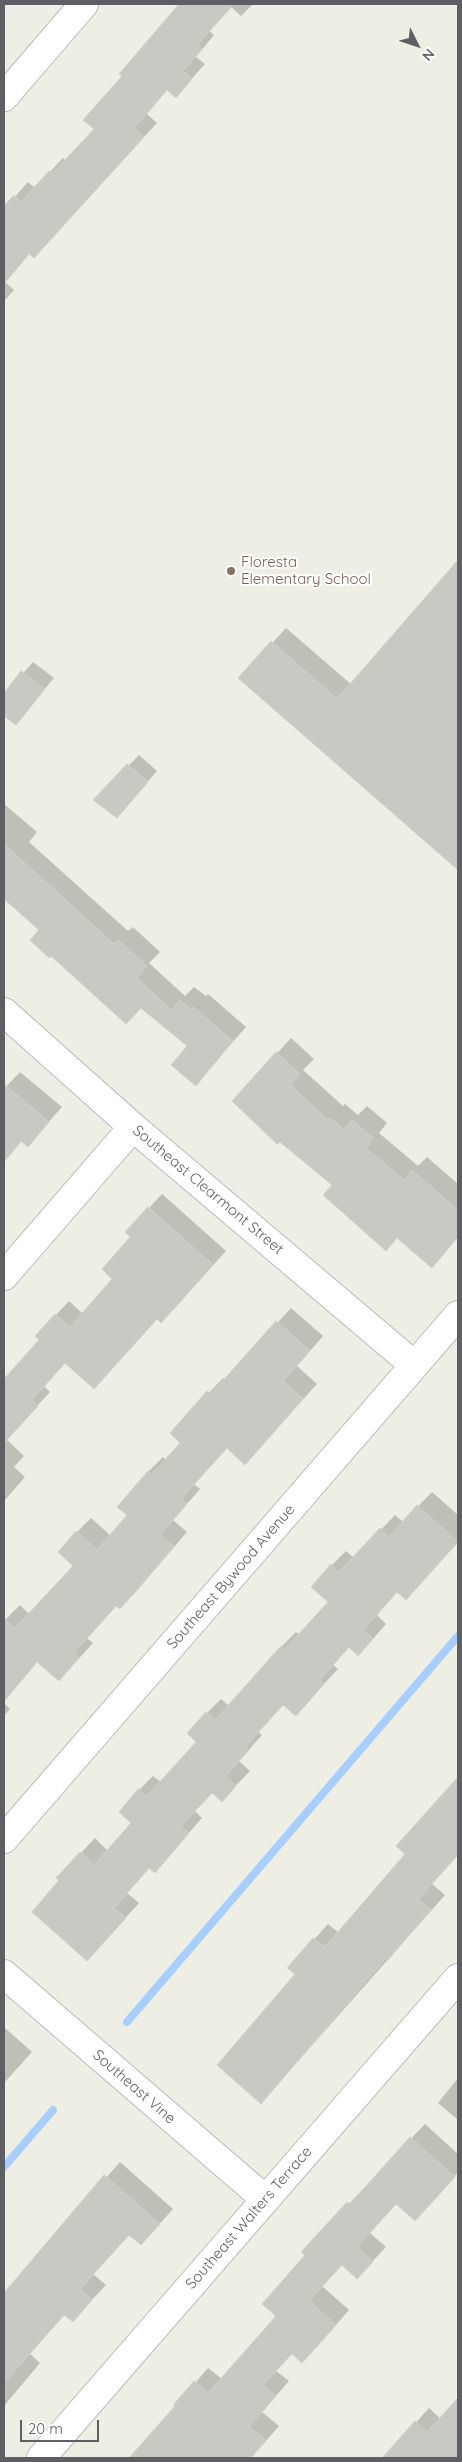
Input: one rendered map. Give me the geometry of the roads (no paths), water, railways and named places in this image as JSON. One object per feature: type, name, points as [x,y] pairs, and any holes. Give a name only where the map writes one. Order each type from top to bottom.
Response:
[{"type":"street","points":[[4,97],[84,4]]},
{"type":"street","name":"Southeast Clearmont Street","points":[[4,1012],[133,1127],[414,1365]]},
{"type":"street","points":[[4,1276],[133,1127]]},
{"type":"street","name":"Southeast Bywood Avenue","points":[[4,1838],[458,1315]]},
{"type":"street","name":"Southeast Vine","points":[[4,1974],[265,2199]]},
{"type":"street","name":"Southeast Walters Terrace","points":[[41,2458],[458,1978]]},
{"type":"waterway","points":[[127,2022],[458,1636]]},
{"type":"waterway","points":[[4,2167],[53,2110]]},
{"type":"place","name":"Floresta Elementary School","points":[[231,571]]}]
